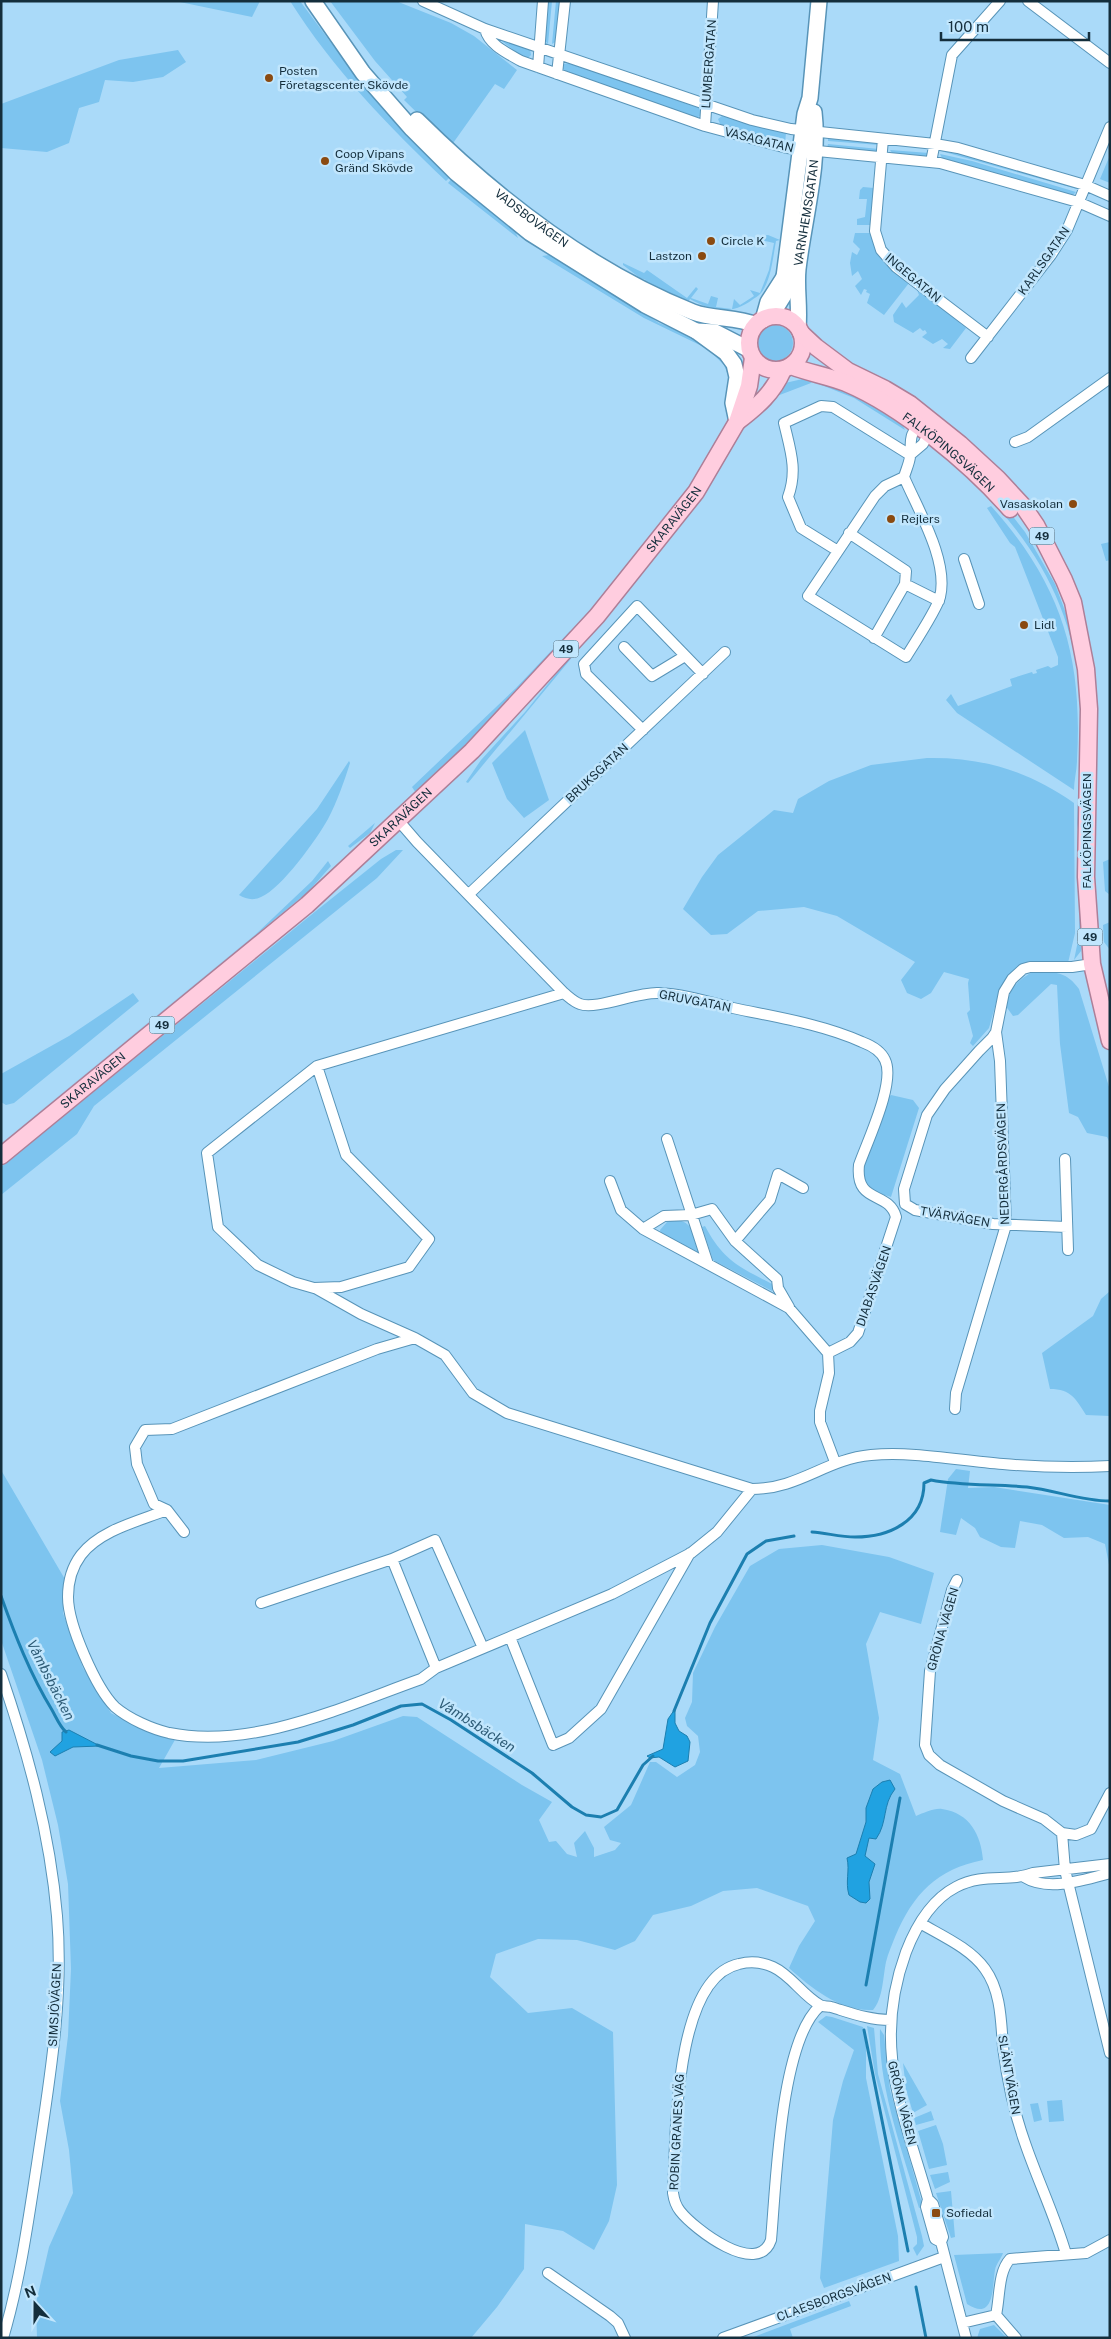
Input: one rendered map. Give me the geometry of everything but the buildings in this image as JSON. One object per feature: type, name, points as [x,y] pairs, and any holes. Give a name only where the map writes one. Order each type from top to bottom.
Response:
[{"type":"main road","name":"VADSBOVÄGEN","points":[[313,1],[363,73],[412,129],[456,173],[486,199],[530,233],[570,259],[645,305],[696,331],[726,353],[734,364],[737,385],[733,403],[738,422]]},
{"type":"main road","name":"VARNHEMSGATAN","points":[[800,330],[797,272],[807,151],[808,131],[805,114],[810,98],[819,1]]},
{"type":"main road","name":"VADSBOVÄGEN","points":[[347,48],[428,131],[536,223],[609,269],[694,313],[714,318],[763,320]]},
{"type":"main road","name":"VARNHEMSGATAN","points":[[763,320],[768,302],[784,277],[807,151]]},
{"type":"main road","name":"49","points":[[800,330],[786,318],[763,320],[750,337],[751,354],[759,364],[782,369],[800,356],[802,350]]},
{"type":"main road","points":[[800,330],[802,350]]},
{"type":"main road","name":"FALKÖPINGSVÄGEN","points":[[800,330],[816,347],[848,370],[885,389],[926,428]]},
{"type":"main road","name":"VADSBOVÄGEN","points":[[696,331],[715,332],[751,354]]},
{"type":"main road","name":"FALKÖPINGSVÄGEN","points":[[802,350],[821,363],[848,370]]},
{"type":"main road","name":"SKARAVÄGEN","points":[[1,1156],[307,906],[472,751],[597,616],[696,492],[738,422],[749,386],[751,354]]},
{"type":"main road","name":"FALKÖPINGSVÄGEN","points":[[782,369],[847,384],[926,428],[998,479],[1023,506],[1036,525],[1064,580],[1073,602],[1086,669],[1089,709],[1086,877],[1092,964],[1110,1041]]},
{"type":"main road","name":"SKARAVÄGEN","points":[[738,422],[752,411],[754,400],[782,369]]},
{"type":"street","name":"VASAGATAN","points":[[422,1],[485,29],[706,106],[752,120],[808,131],[958,148],[1085,185],[1110,196]]},
{"type":"street","points":[[538,67],[542,1]]},
{"type":"street","points":[[557,74],[565,1]]},
{"type":"street","name":"LUMBERGATAN","points":[[705,126],[714,1]]},
{"type":"street","points":[[931,162],[952,55],[1000,1]]},
{"type":"street","points":[[1028,1],[1110,63]]},
{"type":"street","name":"VASAGATAN","points":[[485,29],[487,36],[494,44],[521,61],[705,126],[807,151],[931,162],[971,170],[1078,202],[1110,216]]},
{"type":"street","name":"KARLSGATAN","points":[[971,358],[1051,254],[1067,230],[1110,127]]},
{"type":"street","name":"INGEGATAN","points":[[883,139],[875,231],[881,250],[896,267],[988,337]]},
{"type":"street","points":[[1015,442],[1028,437],[1110,378]]},
{"type":"street","points":[[838,551],[801,528],[788,496],[794,481],[792,460],[784,423],[822,406],[833,407],[910,455]]},
{"type":"street","points":[[904,477],[885,486],[880,491],[849,533],[808,596],[906,657],[939,601],[941,586],[937,553],[924,518],[904,477],[910,455],[909,442],[926,428]]},
{"type":"street","points":[[849,533],[906,571],[905,584],[874,638]]},
{"type":"street","points":[[964,559],[979,604]]},
{"type":"street","points":[[905,584],[939,601]]},
{"type":"street","points":[[643,730],[586,674],[584,664],[637,606],[703,674]]},
{"type":"street","points":[[624,647],[652,676],[685,656]]},
{"type":"street","name":"BRUKSGATAN","points":[[468,894],[725,652]]},
{"type":"street","name":"GRUVGATAN","points":[[398,820],[564,993],[581,1004],[591,1005],[646,993],[681,996],[790,1021],[849,1037],[873,1047],[886,1060],[888,1075],[859,1165],[858,1178],[862,1188],[890,1206],[894,1211]]},
{"type":"street","points":[[996,1032],[1004,992],[1012,979],[1023,969],[1038,965],[1072,968],[1092,964]]},
{"type":"street","points":[[564,993],[317,1066],[207,1153],[218,1227],[258,1265],[294,1282],[314,1288],[361,1314],[415,1338],[445,1355],[473,1393],[507,1413],[752,1489],[781,1486],[800,1480],[835,1462],[871,1455],[936,1457],[1004,1464],[1072,1467],[1110,1466]]},
{"type":"street","name":"TVÄRVÄGEN","points":[[996,1032],[946,1089],[927,1115],[904,1189],[905,1204],[915,1210],[1006,1225],[1067,1227]]},
{"type":"street","name":"NEDERGÅRDSVÄGEN","points":[[955,1409],[956,1393],[1006,1225],[1000,1061],[996,1032]]},
{"type":"street","points":[[314,1288],[341,1287],[409,1267],[428,1239],[346,1155],[317,1066]]},
{"type":"street","points":[[667,1138],[708,1264]]},
{"type":"street","points":[[1066,1159],[1068,1250]]},
{"type":"street","points":[[735,1241],[770,1200],[778,1174],[803,1188]]},
{"type":"street","points":[[610,1181],[621,1210],[644,1229],[789,1308]]},
{"type":"street","points":[[644,1229],[664,1216],[691,1215],[712,1210],[735,1241],[777,1279],[778,1288],[789,1308],[828,1353],[829,1373],[820,1411],[820,1422],[835,1462]]},
{"type":"street","name":"DIABASVÄGEN","points":[[828,1353],[850,1342],[858,1333],[894,1228],[896,1217],[894,1211]]},
{"type":"street","points":[[184,1532],[167,1510],[154,1504],[137,1464],[135,1447],[145,1430],[172,1429],[377,1349],[415,1338]]},
{"type":"street","points":[[167,1510],[124,1527],[91,1545],[81,1554],[73,1567],[67,1599],[73,1624],[88,1664],[116,1707],[140,1722],[169,1732],[204,1736],[238,1734],[300,1722],[421,1679],[436,1668],[612,1594],[691,1553],[717,1532],[752,1489]]},
{"type":"street","points":[[261,1603],[392,1559],[434,1540],[483,1648]]},
{"type":"street","points":[[510,1637],[553,1745],[569,1738],[601,1709],[691,1553]]},
{"type":"street","points":[[392,1559],[436,1668]]},
{"type":"street","name":"GRÖNA VÄGEN","points":[[957,1580],[952,1590],[930,1671],[925,1745],[929,1755],[940,1765],[994,1797],[1044,1819],[1062,1833]]},
{"type":"street","name":"SIMSJÖVÄGEN","points":[[1,1674],[35,1784],[47,1842],[57,1917],[58,1991],[51,2066],[24,2250],[12,2308],[3,2338]]},
{"type":"street","points":[[1110,1793],[1091,1829],[1076,1834],[1062,1833],[1066,1870],[1110,2053]]},
{"type":"street","name":"GRÖNA VÄGEN","points":[[966,2338],[940,2242],[935,2239],[926,2207],[928,2199],[891,2066],[890,2020],[897,1977],[910,1942],[929,1909],[940,1899],[965,1883],[995,1876],[1024,1877],[1033,1873],[1110,1864]]},
{"type":"street","name":"GRÖNA VÄGEN","points":[[1024,1877],[1033,1882],[1069,1883],[1110,1873]]},
{"type":"street","name":"SLÄNTVÄGEN","points":[[920,1923],[965,1950],[985,1969],[994,1987],[1000,2011],[1005,2061],[1018,2121],[1052,2207],[1066,2254]]},
{"type":"street","name":"ROBIN GRANES VÄG","points":[[820,2006],[812,2016],[801,2038],[788,2080],[771,2240],[768,2248],[762,2253],[754,2254],[734,2251],[686,2218],[675,2202],[673,2193],[683,2053],[695,2016],[708,1985],[718,1974],[732,1966],[750,1962],[765,1964],[775,1968],[820,2006],[878,2020],[890,2020]]},
{"type":"street","points":[[1016,2338],[996,2315],[1002,2272],[1005,2264],[1010,2259],[1086,2252],[1110,2240]]},
{"type":"street","name":"CLAESBORGSVÄGEN","points":[[723,2338],[944,2257]]},
{"type":"street","points":[[548,2273],[610,2316],[618,2323],[625,2338]]},
{"type":"street","points":[[962,2323],[996,2315]]},
{"type":"shaded area","points":[[175,1],[260,1],[252,17]]},
{"type":"shaded area","points":[[290,1],[300,1],[358,79],[396,121],[452,175],[446,181],[362,96],[324,50]]},
{"type":"shaded area","points":[[330,1],[396,1],[451,23],[474,36],[517,70],[504,89],[495,84],[451,146],[404,100],[407,97],[375,61]]},
{"type":"shaded area","points":[[548,1],[552,1],[548,44],[544,40]]},
{"type":"shaded area","points":[[556,1],[561,1],[557,41],[552,44]]},
{"type":"shaded area","points":[[496,37],[530,49],[531,55],[528,58],[519,54]]},
{"type":"shaded area","points":[[178,50],[186,62],[163,77],[133,82],[105,80],[99,102],[79,108],[69,143],[47,152],[1,148],[1,104],[119,60]]},
{"type":"shaded area","points":[[569,63],[699,108],[702,115],[696,118],[565,72],[562,67],[564,64]]},
{"type":"shaded area","points":[[722,116],[786,133],[785,143],[721,126],[718,119]]},
{"type":"shaded area","points":[[828,137],[877,142],[879,145],[828,141]]},
{"type":"shaded area","points":[[828,144],[879,149],[874,152],[827,148]]},
{"type":"shaded area","points":[[942,147],[1078,185],[1077,189],[941,151]]},
{"type":"shaded area","points":[[890,150],[929,153],[926,157],[893,154]]},
{"type":"shaded area","points":[[940,154],[972,161],[1076,192],[1072,196],[942,158]]},
{"type":"shaded area","points":[[1110,155],[1110,183],[1100,179]]},
{"type":"shaded area","points":[[454,176],[513,226],[518,238],[448,183]]},
{"type":"shaded area","points":[[863,187],[874,188],[870,225],[857,225],[857,219],[865,217],[867,199],[859,199],[860,190]]},
{"type":"shaded area","points":[[855,233],[870,233],[880,256],[909,283],[884,315],[867,303],[870,294],[866,292],[867,290],[864,289],[861,295],[855,286],[862,279],[858,271],[852,276],[850,263],[852,252],[857,255],[860,249],[853,242]]},
{"type":"shaded area","points":[[768,235],[780,240],[776,241],[771,268],[764,288],[759,295],[744,305],[736,308],[729,310],[713,309],[690,299],[687,304],[642,281],[646,280],[640,278],[623,265],[623,263],[644,273],[647,270],[687,298],[696,287],[698,289],[691,298],[708,304],[711,296],[718,298],[716,307],[732,309],[734,299],[740,305],[754,296],[750,290],[760,293],[769,270],[774,243],[761,240],[762,236]]},
{"type":"shaded area","points":[[549,255],[558,258],[659,323],[700,339],[729,366],[730,380],[724,365],[708,349],[644,318],[542,256]]},
{"type":"shaded area","points":[[916,287],[966,328],[950,349],[943,348],[948,344],[942,339],[933,344],[922,337],[927,333],[925,330],[923,331],[920,328],[913,333],[894,322],[893,315],[902,302],[906,308],[919,295]]},
{"type":"shaded area","points":[[775,325],[782,326],[788,330],[792,336],[792,350],[788,356],[782,360],[775,361],[768,360],[762,356],[758,350],[757,343],[758,336],[762,330],[768,326]]},
{"type":"shaded area","points":[[807,378],[812,381],[811,383],[777,396],[785,383]]},
{"type":"shaded area","points":[[818,380],[837,384],[901,422],[905,430],[854,398],[819,384]]},
{"type":"shaded area","points":[[932,447],[944,451],[1011,514],[1025,532],[1055,584],[1071,627],[1082,696],[1082,945],[1081,951],[1074,960],[1079,936],[1080,840],[1077,824],[1081,743],[1080,694],[1075,655],[1065,619],[1051,586],[1034,555],[989,498]]},
{"type":"shaded area","points":[[991,506],[1015,535],[1035,564],[1051,593],[1062,623],[1071,654],[1076,687],[1078,722],[1074,790],[957,713],[946,700],[951,694],[958,706],[1012,686],[1010,679],[1032,672],[1033,674],[1037,673],[1036,670],[1048,666],[1051,668],[1058,665],[1058,657],[1015,547],[1010,543],[987,508]]},
{"type":"shaded area","points":[[1110,542],[1110,560],[1106,561],[1101,544]]},
{"type":"shaded area","points":[[601,619],[603,620],[468,783],[466,782],[481,760],[525,712]]},
{"type":"shaded area","points":[[570,631],[572,633],[477,736],[416,793],[412,787],[516,688]]},
{"type":"shaded area","points":[[525,730],[549,800],[524,818],[507,799],[492,763]]},
{"type":"shaded area","points":[[927,758],[967,760],[1004,768],[1040,782],[1074,803],[1075,933],[1068,963],[1029,961],[1012,972],[999,992],[989,1028],[973,1046],[970,1043],[973,1036],[967,1013],[970,1010],[969,979],[944,972],[931,993],[921,999],[907,993],[901,980],[915,962],[837,916],[804,907],[758,911],[727,934],[711,935],[683,909],[718,855],[774,810],[793,813],[798,799],[829,781],[871,765]]},
{"type":"shaded area","points":[[349,761],[350,763],[337,799],[323,828],[298,863],[278,884],[261,897],[250,899],[239,895],[317,809]]},
{"type":"shaded area","points":[[375,823],[370,833],[350,848],[348,846]]},
{"type":"shaded area","points":[[396,850],[403,850],[377,878],[94,1106],[77,1134],[1,1195],[1,1167],[316,911],[381,859]]},
{"type":"shaded area","points":[[1110,859],[1110,895],[1105,891],[1103,862]]},
{"type":"shaded area","points":[[328,861],[331,866],[308,892],[1,1143],[255,935],[312,881]]},
{"type":"shaded area","points":[[1110,922],[1110,950],[1104,942],[1103,925]]},
{"type":"shaded area","points":[[1035,971],[1065,976],[1075,983],[1079,989],[1110,1090],[1110,1143],[1107,1137],[1087,1133],[1078,1117],[1069,1113],[1060,1044],[1057,985],[1051,984],[1018,1015],[1013,1016],[1005,1005],[1016,984]]},
{"type":"shaded area","points":[[133,993],[139,1001],[14,1103],[6,1105],[1,1102],[1,1074],[69,1036]]},
{"type":"shaded area","points":[[891,1095],[913,1100],[919,1108],[891,1197],[876,1192],[865,1181],[863,1174],[871,1141],[888,1098]]},
{"type":"shaded area","points":[[673,1220],[680,1221],[689,1226],[695,1236],[700,1253],[661,1234],[660,1230],[667,1222]]},
{"type":"shaded area","points":[[705,1226],[725,1255],[750,1273],[772,1284],[772,1291],[713,1260],[702,1227]]},
{"type":"shaded area","points":[[1110,1291],[1110,1416],[1086,1415],[1076,1400],[1068,1393],[1057,1389],[1050,1389],[1042,1353],[1093,1316],[1101,1299]]},
{"type":"shaded area","points":[[956,1469],[970,1471],[968,1488],[994,1487],[1110,1505],[1110,1570],[1105,1544],[1088,1537],[1064,1538],[1042,1525],[1020,1521],[1015,1548],[1001,1547],[980,1537],[975,1528],[961,1518],[956,1535],[940,1532],[948,1479]]},
{"type":"shaded area","points":[[1,1470],[66,1581],[63,1613],[83,1668],[111,1713],[141,1729],[176,1738],[159,1768],[256,1760],[333,1741],[403,1716],[417,1717],[522,1785],[552,1802],[539,1820],[549,1842],[556,1841],[567,1854],[577,1857],[574,1843],[585,1831],[594,1848],[594,1857],[615,1850],[621,1843],[610,1840],[604,1827],[631,1805],[650,1762],[656,1762],[677,1777],[695,1765],[700,1752],[698,1736],[687,1726],[685,1718],[692,1702],[693,1673],[715,1627],[750,1566],[779,1549],[822,1545],[889,1557],[934,1573],[921,1624],[880,1612],[866,1644],[879,1718],[873,1760],[900,1774],[916,1816],[932,1810],[942,1809],[952,1811],[967,1820],[977,1834],[983,1860],[967,1864],[940,1877],[928,1886],[910,1908],[890,1949],[881,1994],[873,2010],[861,2010],[838,2003],[817,1991],[789,1968],[799,1946],[815,1921],[808,1906],[757,1888],[723,1891],[691,1906],[653,1915],[635,1941],[615,1950],[577,1940],[538,1939],[496,1954],[490,1977],[528,2013],[572,2008],[613,2032],[617,2185],[609,2221],[594,2250],[563,2231],[525,2224],[524,2269],[497,2307],[471,2338],[37,2338],[36,2303],[49,2247],[73,2193],[69,2150],[60,2101],[68,2036],[71,1969],[68,1884],[58,1825],[42,1760],[1,1640]]},
{"type":"shaded area","points":[[675,1709],[675,1723],[679,1731],[687,1736],[690,1742],[688,1761],[675,1767],[659,1757],[650,1758],[647,1756],[663,1749],[668,1719]]},
{"type":"shaded area","points":[[69,1730],[100,1746],[73,1747],[55,1756],[50,1752],[62,1741],[62,1732]]},
{"type":"shaded area","points":[[890,1780],[895,1789],[888,1801],[880,1833],[876,1839],[869,1838],[865,1856],[875,1864],[869,1882],[870,1899],[866,1903],[860,1902],[849,1895],[847,1886],[847,1858],[856,1854],[866,1822],[866,1808],[873,1789],[882,1782]]},
{"type":"shaded area","points":[[826,2016],[863,2027],[866,2046],[866,2078],[898,2236],[899,2261],[824,2288],[820,2278],[833,2120],[843,2081],[854,2050],[818,2022]]},
{"type":"shaded area","points":[[867,2026],[874,2028],[878,2074],[922,2236],[924,2246],[917,2256],[913,2248],[917,2244],[917,2237],[875,2074]]},
{"type":"shaded area","points":[[880,2029],[884,2035],[890,2090],[923,2207],[919,2208],[887,2096],[880,2051]]},
{"type":"shaded area","points":[[903,2063],[927,2105],[913,2113],[906,2089]]},
{"type":"shaded area","points":[[1062,2100],[1064,2121],[1049,2122],[1047,2101]]},
{"type":"shaded area","points":[[1038,2103],[1042,2120],[1034,2122],[1030,2104]]},
{"type":"shaded area","points":[[931,2111],[934,2120],[916,2125],[914,2118]]},
{"type":"shaded area","points":[[936,2125],[943,2144],[947,2165],[929,2169],[918,2131]]},
{"type":"shaded area","points":[[948,2172],[950,2182],[935,2189],[930,2175]]},
{"type":"shaded area","points":[[951,2191],[955,2237],[951,2238],[936,2193]]},
{"type":"shaded area","points":[[1003,2253],[996,2268],[992,2293],[987,2306],[983,2309],[967,2304],[954,2255]]},
{"type":"shaded area","points":[[849,2301],[851,2306],[790,2329],[793,2338],[751,2338]]},
{"type":"shaded area","points":[[994,2325],[1007,2338],[977,2338],[980,2329]]},
{"type":"waterway","points":[[812,1532],[855,1537],[880,1534],[891,1530],[902,1525],[911,1517],[918,1508],[924,1483],[931,1480],[1027,1487],[1099,1501],[1110,1501]]},
{"type":"waterway","name":"Våmbsbäcken","points":[[674,1711],[710,1623],[747,1554],[766,1541],[794,1536]]},
{"type":"waterway","name":"Våmbsbäcken","points":[[1,1596],[17,1640],[30,1668],[58,1722],[66,1732]]},
{"type":"waterway","name":"Våmbsbäcken","points":[[97,1745],[131,1756],[158,1761],[183,1761],[298,1742],[353,1725],[401,1706],[422,1704],[451,1720],[532,1773],[572,1807],[586,1815],[601,1817],[617,1810],[643,1765],[653,1756]]},
{"type":"waterway","points":[[866,1985],[900,1798]]},
{"type":"waterway","points":[[864,2030],[908,2251]]},
{"type":"waterway","points":[[916,2287],[926,2338]]},
{"type":"place","name":"Posten Företagscenter Skövde","points":[[269,78]]},
{"type":"place","name":"Coop Vipans Gränd Skövde","points":[[325,161]]},
{"type":"place","name":"Circle K","points":[[711,241]]},
{"type":"place","name":"Lastzon","points":[[702,256]]},
{"type":"place","name":"Vasaskolan","points":[[1073,504]]},
{"type":"place","name":"Rejlers","points":[[891,519]]},
{"type":"place","name":"Lidl","points":[[1024,625]]},
{"type":"place","name":"Sofiedal","points":[[936,2213]]}]
